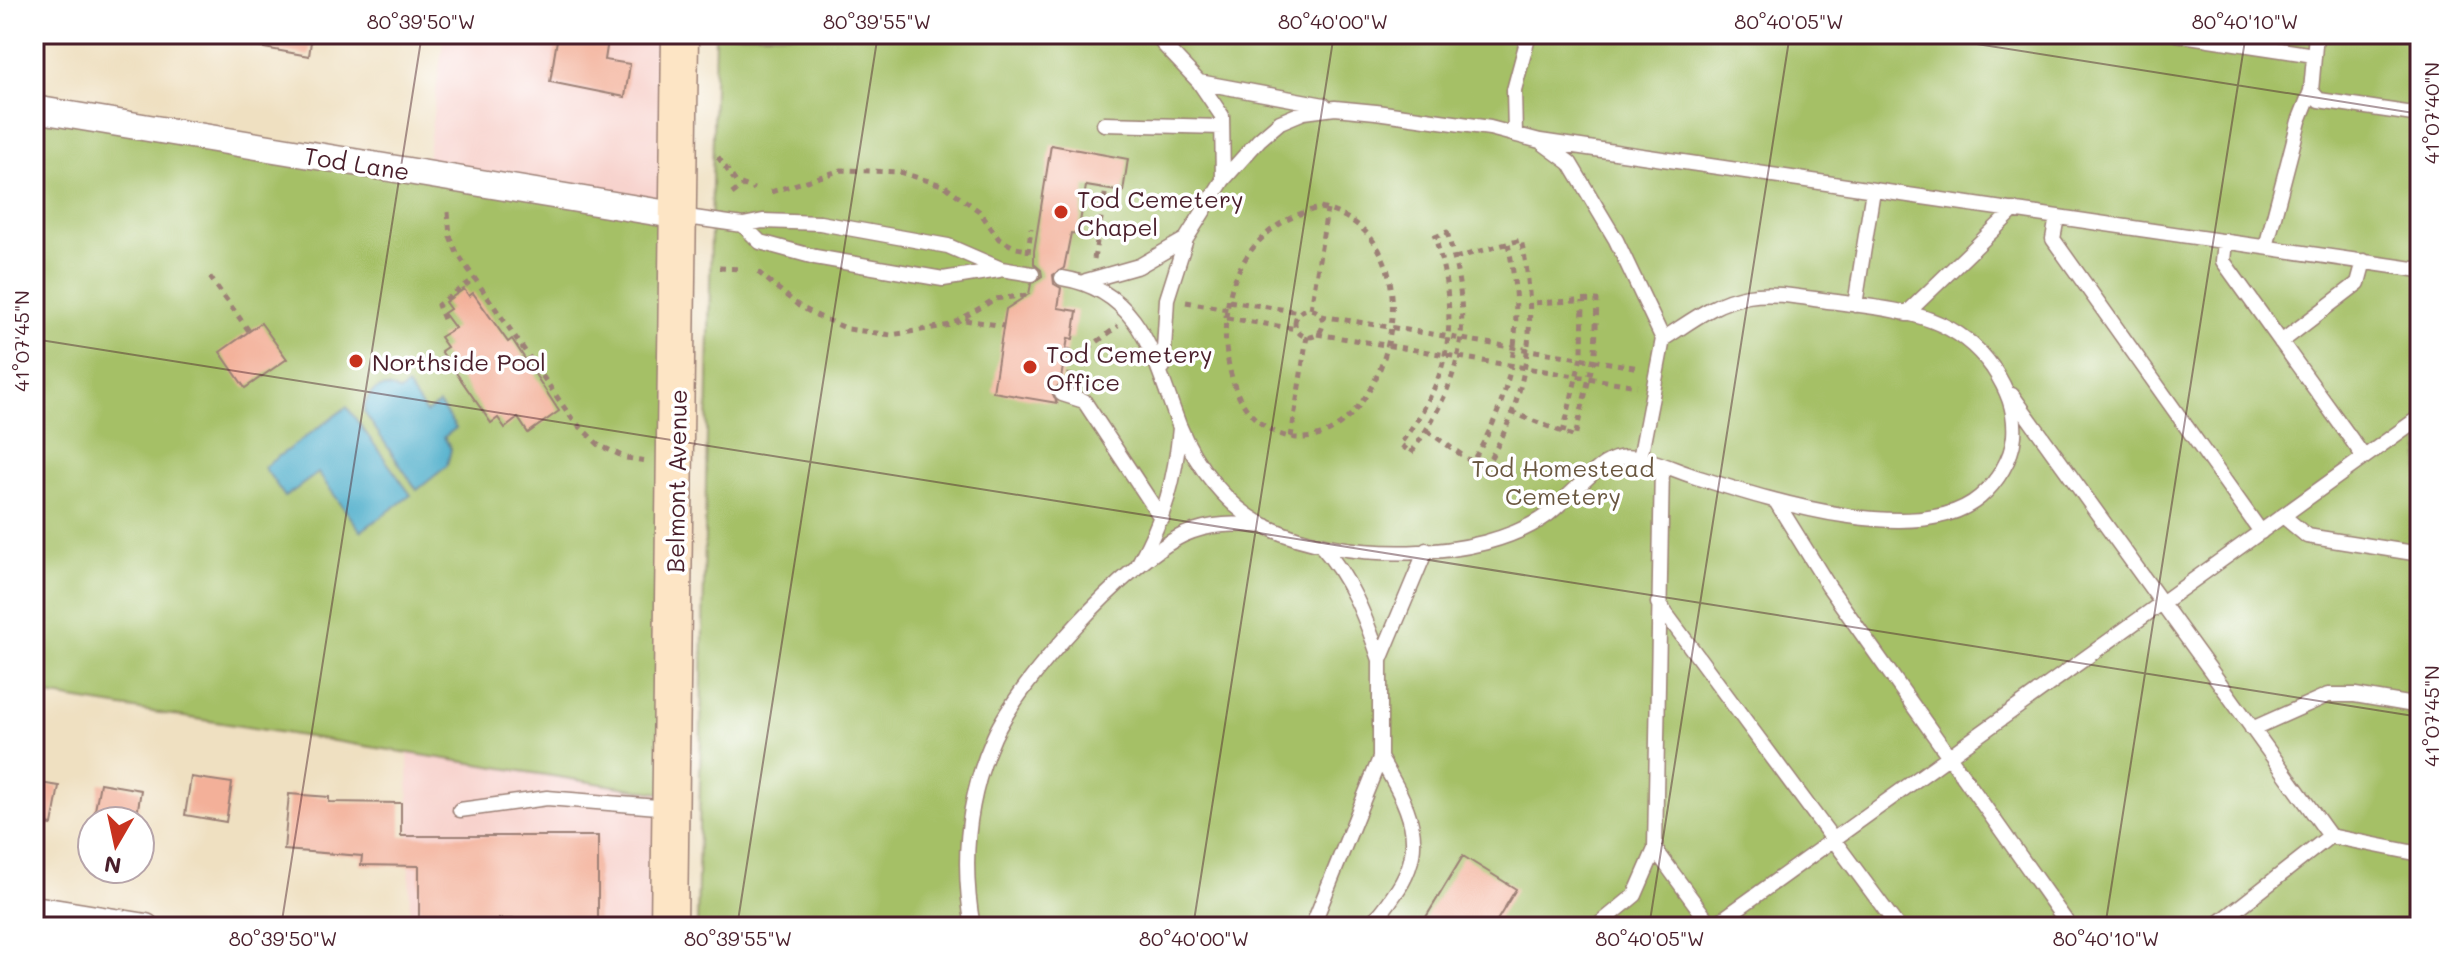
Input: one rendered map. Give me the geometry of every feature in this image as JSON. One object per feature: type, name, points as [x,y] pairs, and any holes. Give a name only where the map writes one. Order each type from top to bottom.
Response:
[{"type":"main road","name":"Belmont Avenue","points":[[669,927],[680,34]]},
{"type":"street","name":"Tod Lane","points":[[34,109],[680,216]]},
{"type":"street","points":[[34,909],[146,927]]},
{"type":"lane","points":[[1165,34],[1163,44],[1199,82],[1222,116],[1223,180]]},
{"type":"lane","points":[[1515,134],[1514,90],[1529,34]]},
{"type":"lane","points":[[2176,34],[2314,55]]},
{"type":"lane","points":[[2266,247],[2299,121],[2311,91],[2316,34]]},
{"type":"lane","points":[[1199,82],[1335,108],[1515,134],[1540,141],[2420,270]]},
{"type":"lane","points":[[2311,91],[2319,100],[2420,115]]},
{"type":"lane","points":[[1164,378],[1162,335],[1167,299],[1186,239],[1223,180],[1280,122],[1304,112],[1335,108]]},
{"type":"lane","points":[[1104,124],[1222,127]]},
{"type":"lane","points":[[1540,141],[1570,163],[1616,240],[1663,339],[1640,459]]},
{"type":"lane","points":[[1855,305],[1873,190]]},
{"type":"lane","points":[[1906,314],[2014,210]]},
{"type":"lane","points":[[680,216],[743,225],[799,222],[948,246],[1001,269],[1032,274]]},
{"type":"lane","points":[[2057,217],[2053,239],[2261,532]]},
{"type":"lane","points":[[795,251],[799,222]]},
{"type":"lane","points":[[743,225],[760,242],[943,279],[1001,269]]},
{"type":"lane","points":[[1062,278],[1086,281],[1139,266],[1186,239]]},
{"type":"lane","points":[[2225,241],[2223,261],[2364,457]]},
{"type":"lane","points":[[2281,342],[2358,283],[2364,261]]},
{"type":"lane","points":[[1086,281],[1131,315],[1164,378],[1180,427],[1200,466],[1230,500],[1267,526]]},
{"type":"lane","points":[[1663,339],[1713,307],[1750,296],[1855,305],[1906,314],[1942,323],[1965,334],[2330,836],[2420,854]]},
{"type":"lane","points":[[973,927],[965,864],[969,821],[994,737],[1015,699],[1090,611],[1139,563],[1184,535],[1220,523],[1267,526],[1320,544],[1362,552],[1463,547],[1502,538],[1545,517],[1615,459],[1640,459],[1777,503],[1909,521],[1933,520],[1966,509],[1991,488],[2008,461],[2014,438],[2013,408],[2005,385]]},
{"type":"lane","points":[[1061,388],[1084,401],[1162,519]]},
{"type":"lane","points":[[1655,849],[1712,927],[2420,417]]},
{"type":"lane","points":[[1139,563],[1162,519],[1176,477],[1180,427]]},
{"type":"lane","points":[[1596,927],[1635,895],[1655,849],[1662,466]]},
{"type":"lane","points":[[1777,503],[1829,587],[2070,927]]},
{"type":"lane","points":[[2283,516],[2307,536],[2420,554]]},
{"type":"lane","points":[[1312,927],[1380,758],[1380,660],[1361,603],[1343,570],[1320,544]]},
{"type":"lane","points":[[1380,660],[1426,550]]},
{"type":"lane","points":[[1658,602],[1898,927]]},
{"type":"lane","points":[[2252,729],[2328,695],[2420,706]]},
{"type":"lane","points":[[1364,927],[1375,921],[1398,889],[1415,856],[1407,804],[1380,758]]},
{"type":"lane","points":[[460,810],[547,798],[671,808]]},
{"type":"lane","points":[[2214,927],[2330,836]]},
{"type":"path","points":[[718,157],[728,173],[742,186],[754,189]]},
{"type":"path","points":[[771,192],[842,170],[899,172],[945,186],[979,211],[999,239],[1028,250]]},
{"type":"path","points":[[732,194],[742,186]]},
{"type":"path","points":[[1083,262],[1093,264],[1106,189]]},
{"type":"path","points":[[1311,309],[1327,210]]},
{"type":"path","points":[[1327,210],[1355,222],[1373,238],[1391,292],[1392,328],[1377,380],[1342,422],[1318,434],[1291,437],[1271,430],[1254,418],[1239,397],[1230,374],[1229,301],[1242,263],[1255,242],[1274,225],[1297,213],[1327,210]]},
{"type":"path","points":[[448,212],[450,236],[474,279],[573,420],[599,445],[626,458],[676,466]]},
{"type":"path","points":[[1031,228],[1027,254],[1035,255]]},
{"type":"path","points":[[1447,232],[1455,258],[1460,281],[1462,339],[1459,357],[1438,413],[1411,453],[1400,444],[1427,406],[1446,355],[1449,337],[1448,283],[1435,237],[1447,232]]},
{"type":"path","points":[[1426,431],[1483,470],[1507,423],[1525,368],[1529,291],[1521,240],[1455,258]]},
{"type":"path","points":[[1472,462],[1495,419],[1513,366],[1516,292],[1508,244]]},
{"type":"path","points":[[719,268],[740,269]]},
{"type":"path","points":[[758,272],[799,306],[848,329],[909,335],[964,320],[995,299],[1029,295]]},
{"type":"path","points":[[210,277],[249,331]]},
{"type":"path","points":[[444,319],[438,305],[474,279]]},
{"type":"path","points":[[1448,283],[1460,281]]},
{"type":"path","points":[[1516,292],[1529,291]]},
{"type":"path","points":[[1167,299],[1228,309]]},
{"type":"path","points":[[1511,412],[1575,437],[1593,361],[1597,300],[1529,303]]},
{"type":"path","points":[[1229,301],[1300,312],[1311,309]]},
{"type":"path","points":[[1563,433],[1581,359],[1583,301]]},
{"type":"path","points":[[1311,309],[1321,316],[1657,371]]},
{"type":"path","points":[[1297,329],[1295,322],[1300,312]]},
{"type":"path","points":[[1061,388],[1068,384],[1069,352],[1081,354],[1131,315]]},
{"type":"path","points":[[1317,334],[1323,327],[1321,316]]},
{"type":"path","points":[[1227,318],[1297,329],[1307,336],[1317,334],[1653,389]]},
{"type":"path","points":[[964,320],[1004,326]]},
{"type":"path","points":[[1291,437],[1307,336]]},
{"type":"path","points":[[1427,406],[1438,413]]},
{"type":"path","points":[[1495,419],[1507,423]]},
{"type":"shaded area","points":[[444,34],[680,34],[680,216],[425,174]]},
{"type":"shaded area","points":[[408,753],[671,795],[669,927],[410,927]]},
{"type":"green space","name":"Tod Homestead Cemetery","points":[[715,34],[2420,34],[2420,927],[697,927]]},
{"type":"green space","name":"Northside Pool","points":[[34,109],[680,216],[671,795],[34,693]]},
{"type":"water","points":[[407,386],[426,413],[439,404],[456,428],[444,437],[451,449],[447,466],[417,490],[364,412],[368,398],[376,390],[387,388],[400,392]]},
{"type":"water","points":[[347,407],[411,495],[361,531],[318,473],[285,497],[264,467]]},
{"type":"building","points":[[248,34],[312,34],[309,56],[247,45]]},
{"type":"building","points":[[558,34],[609,34],[605,60],[630,64],[625,97],[550,82]]},
{"type":"building","points":[[1051,145],[1128,159],[1123,192],[1086,186],[1078,234],[1071,233],[1064,268],[1053,275],[1054,284],[1061,288],[1058,308],[1077,311],[1073,339],[1068,338],[1060,384],[1052,392],[1057,403],[993,392],[1006,309],[1029,294],[1031,284],[1042,276],[1041,270],[1034,264],[1034,251]]},
{"type":"building","points":[[464,289],[469,296],[473,293],[508,342],[512,339],[559,411],[528,433],[518,418],[505,428],[498,418],[491,423],[441,351],[447,347],[440,337],[455,328],[444,313],[450,309],[445,302]]},
{"type":"building","points":[[261,323],[287,359],[245,388],[220,352]]},
{"type":"building","points":[[191,777],[232,783],[226,822],[185,815]]},
{"type":"building","points":[[34,782],[59,786],[52,825],[34,822]]},
{"type":"building","points":[[100,783],[141,790],[139,805],[96,805]]},
{"type":"building","points":[[289,794],[329,797],[329,802],[401,803],[401,836],[598,836],[598,920],[499,919],[499,927],[419,927],[419,866],[361,865],[362,856],[284,850]]},
{"type":"building","points":[[1463,856],[1516,889],[1493,927],[1420,927]]},
{"type":"place","name":"Tod Cemetery Chapel","points":[[1061,212]]},
{"type":"place","name":"Northside Pool","points":[[356,361]]},
{"type":"place","name":"Tod Cemetery Office","points":[[1030,367]]}]
